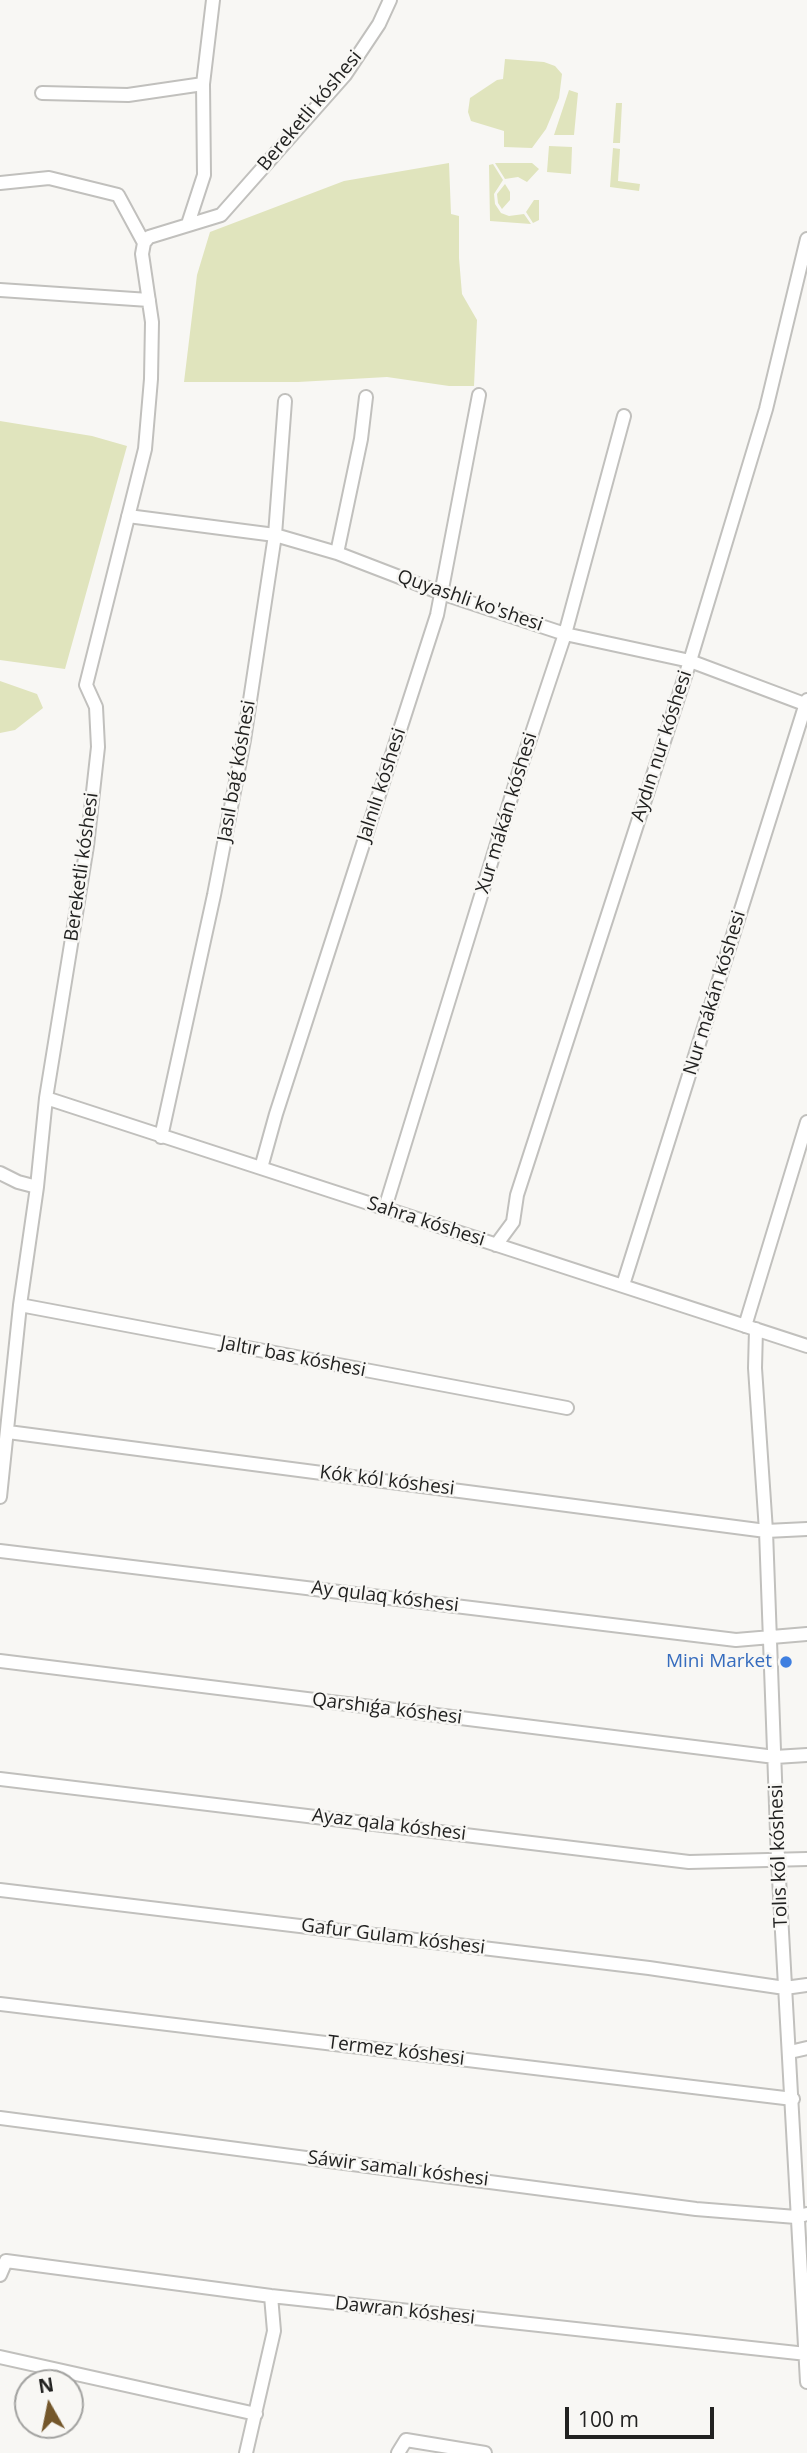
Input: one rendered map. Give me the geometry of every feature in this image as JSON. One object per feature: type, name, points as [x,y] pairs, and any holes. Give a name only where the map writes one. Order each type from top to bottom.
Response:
[{"type":"street","points":[[0,183],[49,178],[118,195],[144,243],[149,237],[188,224],[204,175],[203,84],[214,0]]},
{"type":"street","name":"Bereketli kóshesi","points":[[188,224],[221,215],[345,75],[379,24],[390,0]]},
{"type":"street","points":[[43,93],[128,95],[203,84]]},
{"type":"street","name":"Aydın nur kóshesi","points":[[496,1245],[513,1222],[517,1195],[690,661],[766,409],[807,239]]},
{"type":"street","name":"Bereketli kóshesi","points":[[0,1497],[46,1098],[87,846],[99,747],[96,707],[86,685],[145,449],[151,380],[152,322],[142,254],[144,243]]},
{"type":"street","points":[[0,290],[149,300]]},
{"type":"street","name":"Jalnılı kóshesi","points":[[261,1168],[437,615],[479,396]]},
{"type":"street","points":[[337,553],[361,439],[366,397]]},
{"type":"street","name":"Jasıl baǵ kóshesi","points":[[161,1137],[214,895],[244,740],[275,535],[285,401]]},
{"type":"street","name":"Xur mákán kóshesi","points":[[385,1208],[519,772],[565,634],[624,416]]},
{"type":"street","name":"Quyashli ko'shesi","points":[[128,516],[275,535],[337,553],[441,593],[565,634],[690,661],[807,703]]},
{"type":"street","name":"Nur mákán kóshesi","points":[[623,1285],[807,703]]},
{"type":"street","name":"Sahra kóshesi","points":[[46,1098],[807,1346]]},
{"type":"street","name":"Tolıs kól kóshesi","points":[[807,1122],[750,1327],[766,1531],[778,1860],[802,2215],[807,2382]]},
{"type":"street","points":[[0,1173],[37,1187]]},
{"type":"street","name":"Jaltır bas kóshesi","points":[[20,1306],[567,1408]]},
{"type":"street","name":"Kók kól kóshesi","points":[[8,1432],[766,1531],[807,1529]]},
{"type":"street","name":"Ay qulaq kóshesi","points":[[0,1551],[736,1640],[807,1634]]},
{"type":"street","name":"Qarshıǵa kóshesi","points":[[0,1661],[775,1757],[807,1755]]},
{"type":"street","name":"Ayaz qala kóshesi","points":[[0,1779],[689,1862],[807,1859]]},
{"type":"street","name":"Gafur Gulam kóshesi","points":[[0,1889],[635,1966],[785,1988],[807,1985]]},
{"type":"street","name":"Termez kóshesi","points":[[0,2004],[793,2099]]},
{"type":"street","points":[[790,2052],[807,2048]]},
{"type":"street","name":"Sáwir samalı kóshesi","points":[[0,2119],[696,2208],[802,2215]]},
{"type":"street","name":"Dawran kóshesi","points":[[0,2275],[6,2261],[271,2296],[806,2355]]},
{"type":"street","points":[[246,2453],[274,2331],[271,2296]]},
{"type":"street","points":[[0,2357],[256,2414]]},
{"type":"street","points":[[398,2453],[407,2440],[485,2453]]},
{"type":"green space","points":[[505,59],[544,62],[555,66],[562,74],[559,98],[546,129],[532,148],[504,147],[504,131],[471,121],[468,112],[470,98],[497,80],[503,79]]},
{"type":"green space","points":[[569,90],[578,93],[574,135],[554,135]]},
{"type":"green space","points":[[616,103],[622,103],[620,143],[613,143]]},
{"type":"green space","points":[[549,146],[572,147],[571,174],[547,172]]},
{"type":"green space","points":[[613,148],[620,149],[618,181],[640,184],[639,191],[610,187]]},
{"type":"green space","points":[[449,163],[451,214],[459,216],[462,294],[477,320],[474,386],[449,386],[387,377],[298,382],[184,382],[197,275],[210,232],[344,181]]},
{"type":"green space","points":[[495,163],[532,163],[539,169],[527,182],[518,177],[505,179]]},
{"type":"green space","points":[[493,164],[503,180],[494,194],[495,204],[501,213],[509,216],[524,214],[531,224],[490,221],[489,165]]},
{"type":"green space","points":[[505,184],[510,192],[510,200],[502,209],[497,194]]},
{"type":"green space","points":[[534,200],[539,200],[539,220],[533,223],[526,212]]},
{"type":"green space","points":[[0,421],[92,436],[127,446],[65,669],[0,660]]},
{"type":"green space","points":[[0,681],[37,694],[43,708],[15,730],[0,733]]},
{"type":"place","name":"Mini Market","points":[[786,1662]]}]
